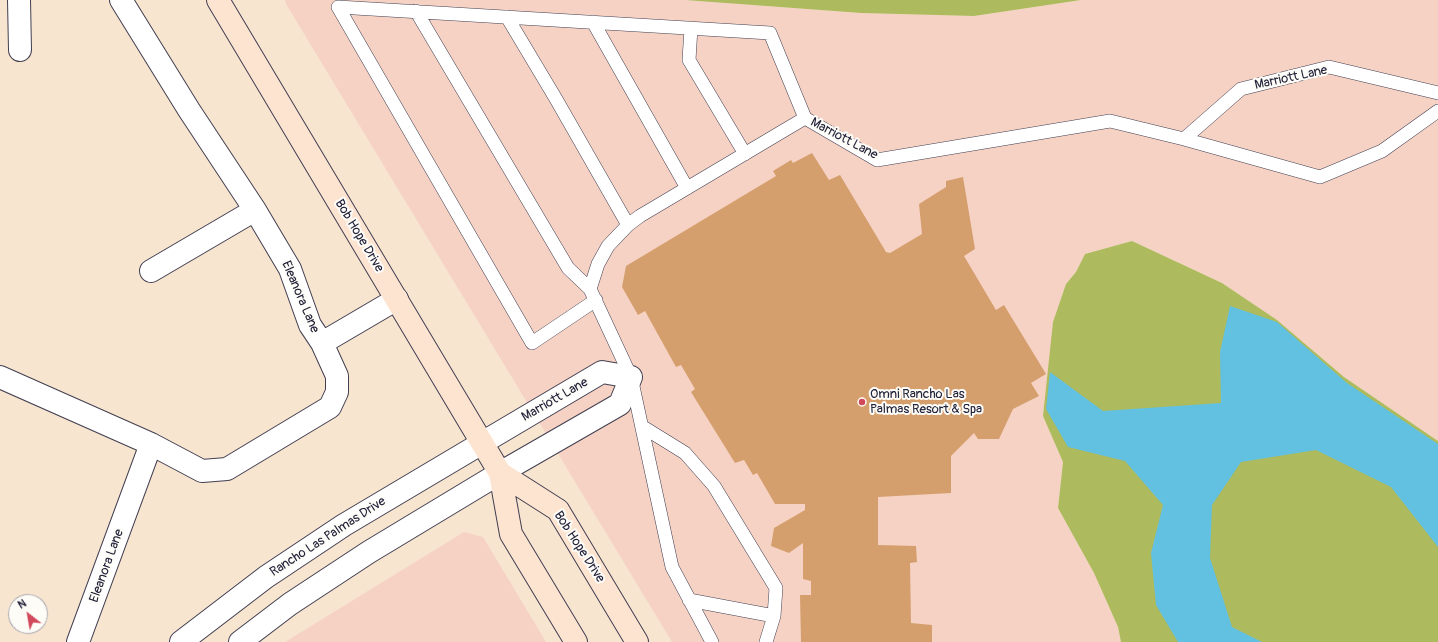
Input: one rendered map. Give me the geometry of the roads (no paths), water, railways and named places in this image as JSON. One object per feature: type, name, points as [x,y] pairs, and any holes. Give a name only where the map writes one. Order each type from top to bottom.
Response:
[{"type":"main road","name":"Bob Hope Drive","points":[[218,0],[500,473],[512,534],[576,642]]},
{"type":"main road","name":"Bob Hope Drive","points":[[500,473],[558,510],[637,642]]},
{"type":"street","points":[[19,0],[20,50]]},
{"type":"street","name":"Eleanora Lane","points":[[0,377],[151,444],[202,471],[227,469],[330,407],[337,392],[337,376],[322,343],[310,325],[290,269],[255,210],[189,110],[121,0]]},
{"type":"street","points":[[151,271],[255,210]]},
{"type":"street","points":[[322,343],[397,299]]},
{"type":"street","name":"Marriott Lane","points":[[482,443],[602,372],[631,377]]},
{"type":"street","points":[[240,642],[290,604],[369,552],[500,473],[620,404],[631,377]]},
{"type":"street","name":"Rancho Las Palmas Drive","points":[[181,642],[266,577],[344,525],[482,443]]},
{"type":"street","name":"Eleanora Lane","points":[[78,642],[151,444]]},
{"type":"lane","points":[[593,294],[532,344],[338,7],[770,33],[805,118]]},
{"type":"lane","points":[[416,11],[568,268],[593,294],[631,377],[672,567],[712,642]]},
{"type":"lane","points":[[507,17],[628,225]]},
{"type":"lane","points":[[593,22],[687,188]]},
{"type":"lane","points":[[691,28],[689,60],[745,154]]},
{"type":"lane","name":"Marriott Lane","points":[[1184,139],[1241,89],[1329,67],[1438,93]]},
{"type":"lane","name":"Marriott Lane","points":[[593,294],[598,264],[608,246],[628,225],[805,118],[877,160],[1110,121],[1184,139],[1320,177],[1382,150],[1438,111]]},
{"type":"lane","points":[[643,427],[685,453],[714,486],[776,588],[774,616],[766,642]]},
{"type":"lane","points":[[689,600],[774,616]]},
{"type":"water","points":[[1230,306],[1277,322],[1347,383],[1438,444],[1438,547],[1391,487],[1316,450],[1241,462],[1212,505],[1210,558],[1232,627],[1262,642],[1178,642],[1156,605],[1151,553],[1163,505],[1125,461],[1068,447],[1046,409],[1050,372],[1103,411],[1221,403],[1220,352]]},
{"type":"place","name":"Omni Rancho Las Palmas Resort & Spa","points":[[862,402]]}]
